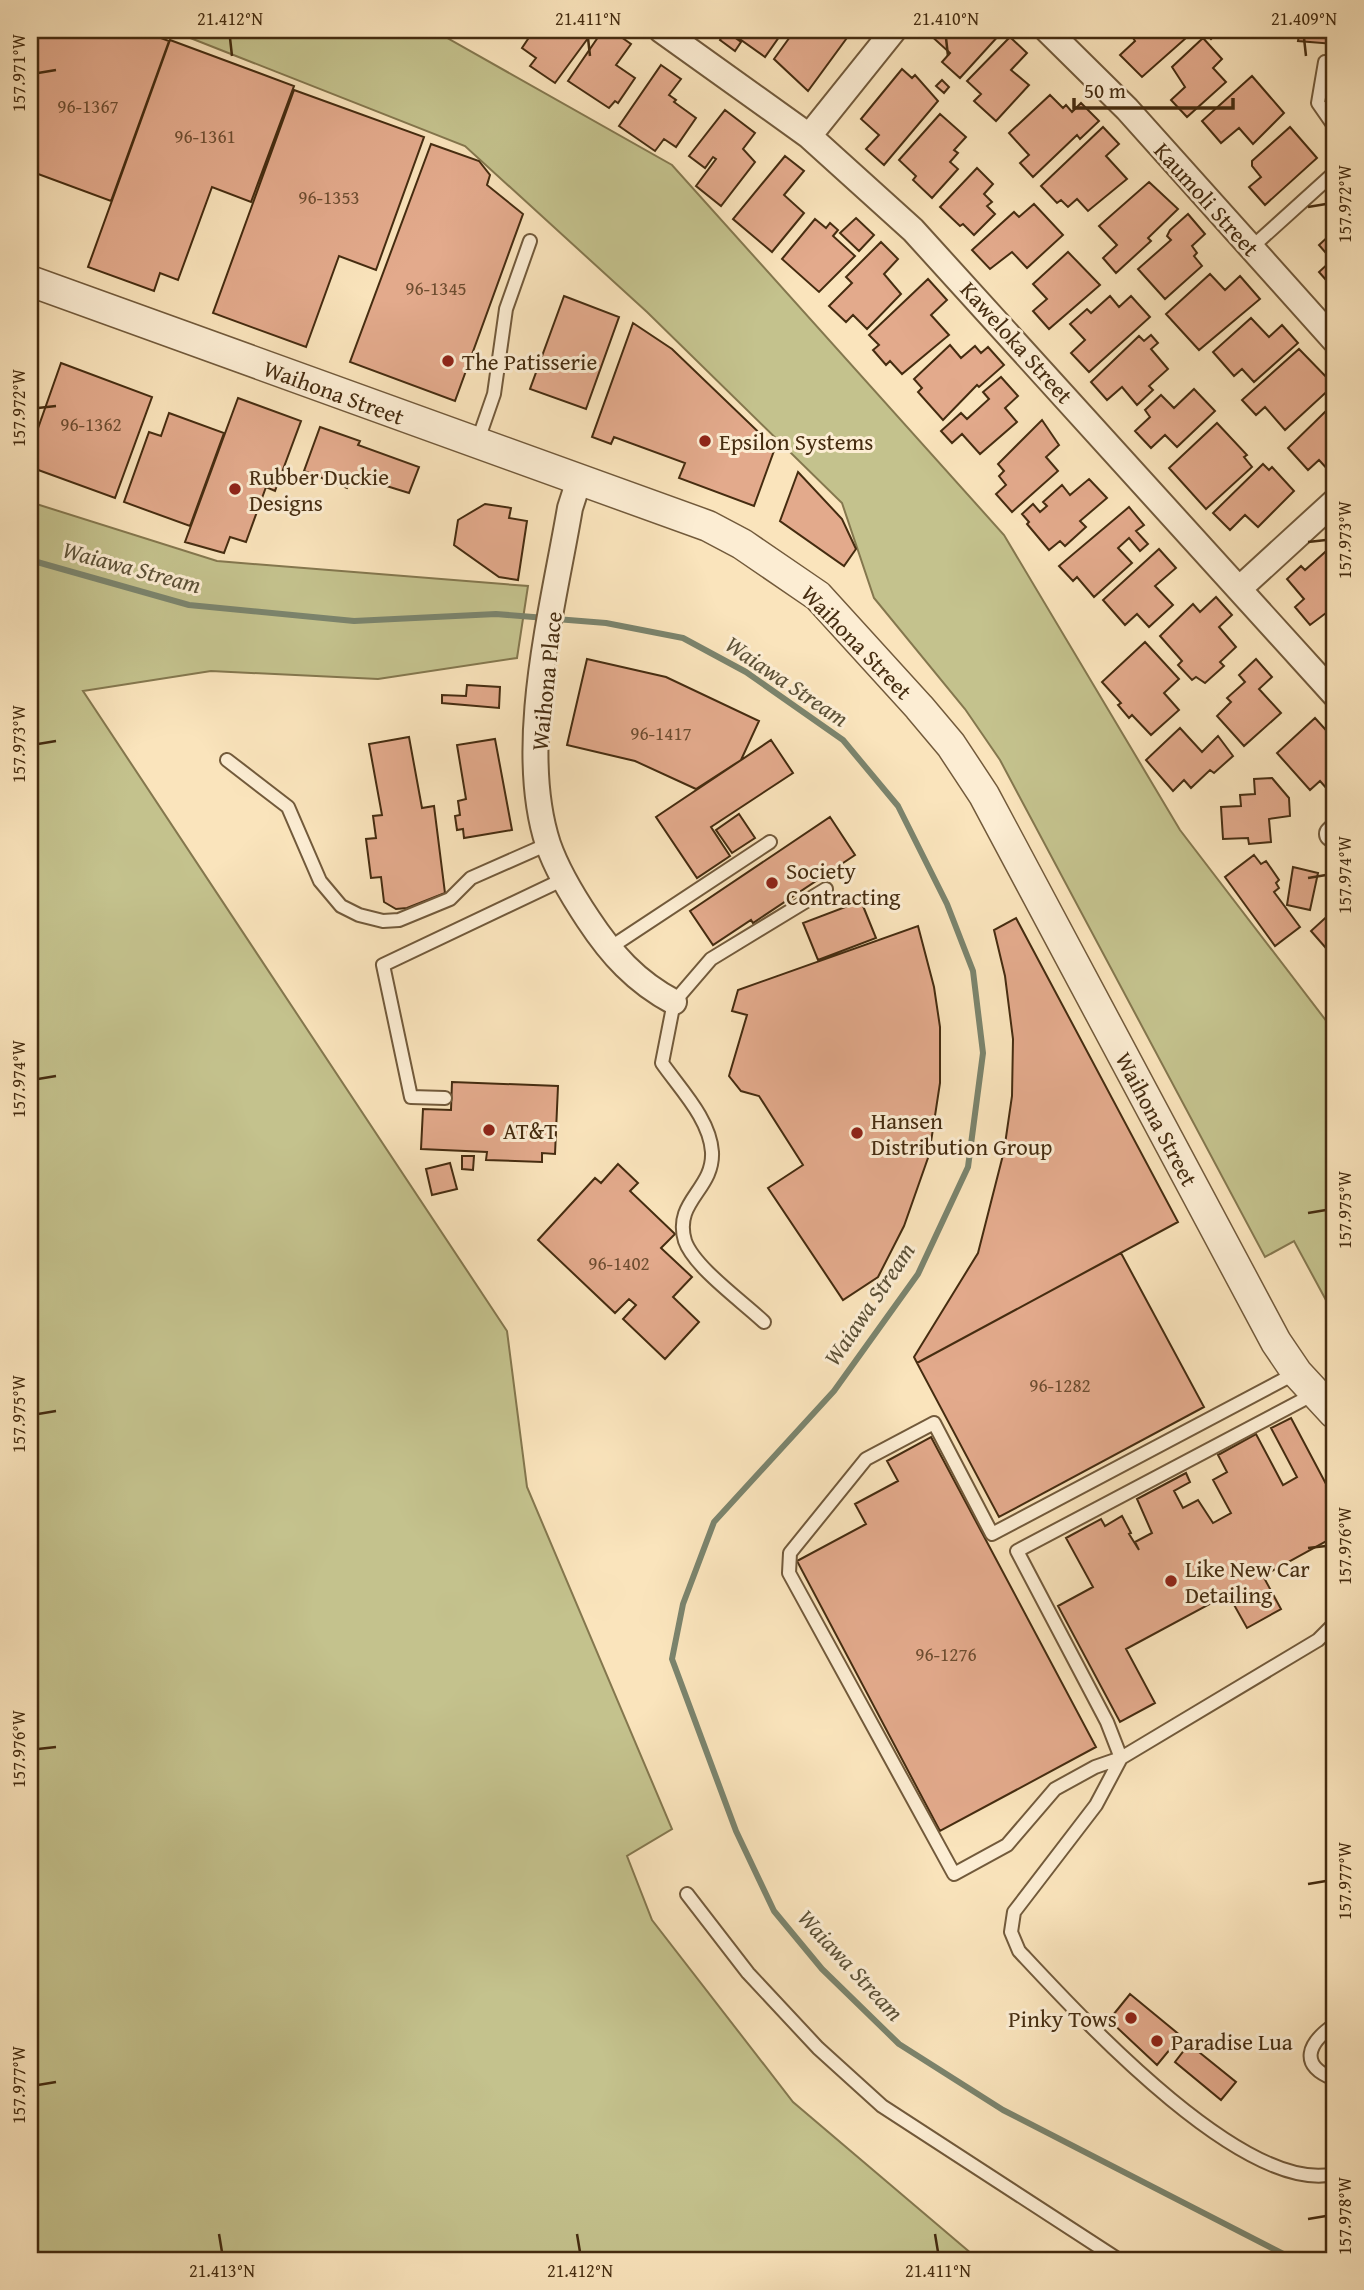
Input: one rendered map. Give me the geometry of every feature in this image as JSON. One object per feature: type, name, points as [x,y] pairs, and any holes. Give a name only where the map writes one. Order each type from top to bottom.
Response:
[{"type":"street","name":"Kaweloka Street","points":[[661,30],[808,136],[913,230],[960,278],[1334,694]]},
{"type":"street","points":[[808,136],[894,30]]},
{"type":"street","name":"Kaumoli Street","points":[[1047,30],[1127,110],[1334,340]]},
{"type":"street","name":"Waihona Street","points":[[30,281],[708,526],[772,563],[818,596],[886,667],[951,745],[990,807],[1276,1342],[1315,1393]]},
{"type":"street","name":"Waihona Place","points":[[579,480],[569,508],[544,664],[536,738],[541,819],[548,844],[564,879],[608,949],[647,988],[674,1002]]},
{"type":"street","points":[[1239,589],[1334,502]]},
{"type":"lane","points":[[1325,62],[1318,103],[1334,126]]},
{"type":"lane","points":[[1251,248],[1334,173]]},
{"type":"lane","points":[[477,443],[494,394],[506,309],[530,240]]},
{"type":"lane","points":[[227,760],[288,807],[320,881],[341,906],[359,915],[383,921],[399,920],[450,899],[471,878],[548,844]]},
{"type":"lane","points":[[608,949],[770,842]]},
{"type":"lane","points":[[445,1098],[411,1097],[383,965],[564,879]]},
{"type":"lane","points":[[764,1322],[696,1259],[686,1243],[682,1225],[685,1209],[711,1171],[712,1151],[700,1118],[662,1063],[674,1002],[711,959],[826,889]]},
{"type":"lane","points":[[1315,1393],[1017,1550],[1107,1722],[1121,1758],[1096,1805],[1014,1912],[1011,1932],[1019,1951],[1124,2059],[1228,2142],[1282,2171],[1319,2177],[1334,2174]]},
{"type":"lane","points":[[1315,1393],[992,1534],[934,1423],[866,1460],[790,1553],[789,1573],[954,1874],[1007,1845],[1055,1789],[1095,1767],[1121,1758],[1318,1640],[1334,1624]]},
{"type":"lane","points":[[687,1894],[748,1973],[818,2048],[883,2106],[1119,2260]]},
{"type":"lane","points":[[1334,2025],[1322,2033],[1311,2048],[1311,2062],[1320,2073],[1334,2078]]},
{"type":"shaded area","points":[[170,30],[433,30],[672,165],[1004,535],[1180,830],[1334,1031],[1334,1315],[1294,1241],[1265,1257],[1000,760],[965,709],[874,598],[842,503],[647,312],[465,146]]},
{"type":"shaded area","points":[[30,502],[217,561],[528,586],[517,658],[378,679],[211,671],[83,691],[507,1331],[527,1487],[672,1829],[627,1856],[652,1920],[793,2102],[979,2260],[30,2260]]},
{"type":"building","points":[[30,30],[139,30],[169,41],[111,201],[30,171]]},
{"type":"building","points":[[534,30],[594,30],[555,83],[530,66],[536,58],[522,48]]},
{"type":"building","points":[[603,30],[611,30],[631,44],[616,65],[635,78],[618,103],[615,101],[609,108],[568,81]]},
{"type":"building","points":[[727,30],[784,30],[765,57]]},
{"type":"building","points":[[795,30],[852,31],[808,91],[774,59]]},
{"type":"building","points":[[931,30],[966,30],[966,33],[969,30],[998,30],[1001,33],[960,78],[942,62],[950,53],[928,33]]},
{"type":"building","points":[[1128,30],[1195,30],[1142,77],[1120,55],[1135,41]]},
{"type":"building","points":[[1213,30],[1216,34],[1211,39],[1204,32]]},
{"type":"building","points":[[1300,30],[1334,30],[1334,44],[1298,41]]},
{"type":"building","points":[[726,31],[741,42],[735,51],[720,40]]},
{"type":"building","points":[[1010,37],[1027,53],[1011,70],[1029,85],[996,121],[974,101],[981,94],[967,81]]},
{"type":"building","points":[[1203,38],[1222,59],[1213,68],[1226,82],[1187,117],[1171,100],[1185,87],[1172,67]]},
{"type":"building","points":[[170,40],[294,86],[251,202],[212,187],[178,280],[160,273],[154,291],[88,267]]},
{"type":"building","points":[[661,65],[681,79],[669,95],[696,118],[676,147],[664,139],[655,151],[619,126]]},
{"type":"building","points":[[902,69],[912,78],[915,75],[938,101],[884,165],[866,149],[879,135],[861,119]]},
{"type":"building","points":[[1252,76],[1284,113],[1253,144],[1239,128],[1221,143],[1202,121]]},
{"type":"building","points":[[942,80],[949,87],[944,93],[936,86]]},
{"type":"building","points":[[294,90],[424,137],[376,270],[339,256],[306,347],[213,313]]},
{"type":"building","points":[[1050,95],[1063,108],[1066,105],[1072,112],[1081,103],[1099,121],[1080,139],[1077,135],[1033,177],[1020,163],[1029,155],[1009,133]]},
{"type":"building","points":[[725,110],[755,133],[743,149],[755,162],[721,206],[696,186],[716,159],[713,157],[705,168],[689,156]]},
{"type":"building","points":[[940,114],[966,137],[954,150],[958,153],[950,162],[958,169],[932,198],[913,180],[916,176],[899,160]]},
{"type":"building","points":[[1103,127],[1119,144],[1106,156],[1127,179],[1088,211],[1077,199],[1068,207],[1061,200],[1057,203],[1041,186]]},
{"type":"building","points":[[1290,127],[1317,158],[1265,205],[1249,187],[1261,177],[1252,166],[1252,161]]},
{"type":"building","points":[[431,144],[479,161],[490,175],[487,185],[523,214],[455,401],[350,362]]},
{"type":"building","points":[[785,156],[804,171],[784,195],[804,213],[772,252],[733,219]]},
{"type":"building","points":[[977,168],[993,184],[984,194],[992,202],[987,206],[995,214],[974,235],[940,207]]},
{"type":"building","points":[[1149,182],[1178,209],[1148,238],[1151,241],[1116,273],[1103,258],[1117,245],[1099,226]]},
{"type":"building","points":[[1034,204],[1063,235],[1027,268],[1012,252],[990,269],[972,250],[1014,212],[1019,217]]},
{"type":"building","points":[[1188,214],[1205,234],[1192,246],[1197,253],[1194,256],[1202,266],[1165,299],[1138,269],[1171,240],[1167,236],[1170,230]]},
{"type":"building","points":[[856,218],[874,235],[859,251],[840,233]]},
{"type":"building","points":[[815,219],[826,228],[830,223],[838,230],[833,236],[855,256],[819,292],[782,259]]},
{"type":"building","points":[[1334,231],[1334,289],[1319,272],[1332,260],[1319,245]]},
{"type":"building","points":[[881,242],[898,259],[884,274],[901,294],[867,329],[853,315],[846,322],[829,306],[852,283],[846,277]]},
{"type":"building","points":[[1068,252],[1100,285],[1049,329],[1033,311],[1047,299],[1033,284]]},
{"type":"building","points":[[1210,274],[1225,290],[1240,276],[1260,299],[1199,350],[1166,314]]},
{"type":"building","points":[[928,279],[947,300],[931,315],[949,335],[902,374],[890,361],[886,365],[873,350],[879,345],[869,335]]},
{"type":"building","points":[[564,296],[619,317],[586,409],[530,389]]},
{"type":"building","points":[[1110,296],[1119,307],[1131,296],[1150,317],[1089,372],[1071,353],[1085,340],[1070,324],[1087,309],[1091,313]]},
{"type":"building","points":[[1251,318],[1269,337],[1282,325],[1298,343],[1254,382],[1242,369],[1234,376],[1213,352]]},
{"type":"building","points":[[633,323],[672,349],[775,448],[754,506],[679,478],[685,463],[614,437],[611,444],[592,437]]},
{"type":"building","points":[[1151,335],[1158,343],[1151,349],[1168,369],[1149,386],[1153,390],[1137,405],[1122,387],[1107,400],[1091,382],[1139,336],[1144,341]]},
{"type":"building","points":[[950,345],[961,358],[975,346],[981,353],[988,347],[1004,365],[979,387],[977,385],[943,420],[918,392],[922,388],[914,379]]},
{"type":"building","points":[[1299,349],[1334,385],[1285,430],[1265,407],[1256,415],[1242,400]]},
{"type":"building","points":[[61,363],[152,397],[115,498],[30,467],[30,451]]},
{"type":"building","points":[[1001,377],[1018,396],[1005,408],[1017,422],[980,454],[962,434],[952,443],[941,431],[961,413],[967,419],[989,399],[983,392]]},
{"type":"building","points":[[1194,389],[1215,411],[1177,447],[1165,435],[1151,448],[1135,431],[1150,417],[1145,410],[1161,395],[1174,408]]},
{"type":"building","points":[[238,398],[301,421],[275,491],[266,487],[246,542],[230,537],[224,553],[185,542]]},
{"type":"building","points":[[1328,409],[1334,416],[1334,468],[1330,472],[1319,460],[1308,470],[1288,448]]},
{"type":"building","points":[[169,413],[224,433],[190,526],[124,502],[149,432],[161,436]]},
{"type":"building","points":[[1042,420],[1059,445],[1046,457],[1058,471],[1012,512],[996,494],[1006,485],[999,476],[1004,471],[998,464]]},
{"type":"building","points":[[1217,423],[1247,455],[1244,457],[1252,467],[1206,509],[1169,468]]},
{"type":"building","points":[[320,427],[360,441],[358,445],[419,467],[409,493],[351,475],[347,488],[304,471]]},
{"type":"building","points":[[1263,464],[1269,470],[1272,467],[1294,491],[1258,527],[1245,515],[1230,530],[1213,513]]},
{"type":"building","points":[[798,472],[842,519],[856,549],[844,566],[780,521]]},
{"type":"building","points":[[1089,479],[1107,498],[1080,521],[1086,527],[1065,546],[1060,541],[1049,550],[1022,514],[1033,504],[1040,512],[1047,506],[1043,502],[1062,485],[1070,495]]},
{"type":"building","points":[[485,504],[511,508],[509,518],[527,521],[518,580],[499,577],[454,545],[458,520]]},
{"type":"building","points":[[1129,507],[1144,525],[1136,531],[1148,544],[1140,551],[1129,538],[1118,548],[1132,563],[1094,597],[1077,577],[1073,581],[1059,566]]},
{"type":"building","points":[[1334,544],[1334,607],[1310,625],[1295,607],[1304,599],[1287,579],[1301,566],[1305,570]]},
{"type":"building","points":[[1159,549],[1176,568],[1155,586],[1173,605],[1149,627],[1137,614],[1125,625],[1103,600]]},
{"type":"building","points":[[1216,597],[1232,615],[1219,627],[1236,647],[1220,662],[1224,666],[1205,683],[1196,677],[1192,680],[1178,665],[1182,661],[1160,636],[1193,604],[1200,612]]},
{"type":"building","points":[[1145,642],[1179,679],[1164,693],[1179,710],[1151,735],[1132,715],[1129,718],[1118,705],[1121,703],[1102,682]]},
{"type":"building","points":[[587,659],[666,677],[759,721],[741,760],[696,789],[635,761],[567,745]]},
{"type":"building","points":[[1256,659],[1272,677],[1259,689],[1281,713],[1244,746],[1217,716],[1231,702],[1227,698],[1245,682],[1239,675]]},
{"type":"building","points":[[467,685],[500,687],[499,708],[442,703],[442,695],[466,696]]},
{"type":"building","points":[[1315,718],[1334,739],[1334,785],[1328,790],[1320,781],[1310,790],[1277,753]]},
{"type":"building","points":[[1180,728],[1202,752],[1218,736],[1233,756],[1214,773],[1210,770],[1191,788],[1184,780],[1173,791],[1146,760]]},
{"type":"building","points":[[409,737],[422,808],[434,806],[445,893],[407,908],[396,909],[384,902],[381,877],[371,878],[366,839],[376,838],[373,816],[382,815],[369,744]]},
{"type":"building","points":[[495,739],[512,830],[464,838],[463,829],[457,830],[455,816],[460,815],[458,801],[466,799],[457,745]]},
{"type":"building","points":[[771,740],[793,773],[711,827],[730,856],[697,878],[656,817]]},
{"type":"building","points":[[1272,778],[1289,798],[1290,816],[1269,819],[1271,842],[1249,844],[1248,838],[1223,839],[1221,807],[1241,806],[1240,795],[1255,794],[1254,779]]},
{"type":"building","points":[[739,814],[755,838],[732,853],[716,830]]},
{"type":"building","name":"Society Contracting","points":[[830,817],[855,855],[753,923],[751,920],[713,945],[690,911]]},
{"type":"building","points":[[1254,855],[1261,864],[1266,861],[1279,880],[1276,883],[1279,888],[1274,892],[1300,927],[1275,946],[1225,877]]},
{"type":"building","points":[[1293,867],[1318,873],[1310,910],[1287,905]]},
{"type":"building","points":[[861,901],[876,938],[818,960],[803,923]]},
{"type":"building","points":[[1334,910],[1334,953],[1332,955],[1311,931]]},
{"type":"building","points":[[1016,918],[1178,1222],[917,1363],[914,1357],[978,1253],[1004,1151],[1012,1096],[1013,1039],[1005,976],[994,930]]},
{"type":"building","name":"Hansen Distribution Group","points":[[918,926],[934,987],[940,1027],[940,1083],[929,1155],[904,1226],[878,1277],[843,1300],[768,1188],[803,1165],[759,1096],[741,1091],[729,1076],[747,1015],[732,1011],[738,990]]},
{"type":"building","name":"AT&T","points":[[452,1082],[558,1086],[555,1154],[542,1153],[542,1162],[486,1160],[487,1152],[421,1149],[423,1109],[451,1110]]},
{"type":"building","points":[[462,1156],[474,1156],[473,1170],[462,1169]]},
{"type":"building","points":[[450,1163],[457,1189],[432,1195],[426,1169]]},
{"type":"building","points":[[618,1164],[638,1183],[630,1191],[675,1234],[661,1248],[692,1277],[673,1297],[699,1322],[665,1359],[623,1319],[636,1305],[629,1299],[615,1313],[538,1240],[595,1178],[601,1183]]},
{"type":"building","points":[[1121,1253],[1204,1407],[999,1517],[917,1363]]},
{"type":"building","points":[[1291,1418],[1334,1499],[1334,1537],[1263,1576],[1281,1609],[1247,1628],[1228,1594],[1126,1649],[1155,1703],[1120,1722],[1058,1606],[1093,1587],[1066,1538],[1101,1519],[1105,1526],[1122,1516],[1131,1533],[1129,1534],[1139,1550],[1135,1542],[1152,1533],[1137,1499],[1186,1473],[1190,1482],[1174,1491],[1183,1508],[1198,1500],[1213,1523],[1231,1513],[1213,1480],[1227,1472],[1218,1455],[1256,1434],[1283,1485],[1297,1477],[1271,1428]]},
{"type":"building","points":[[931,1437],[1096,1747],[940,1831],[797,1561],[866,1524],[855,1504],[898,1481],[887,1461]]},
{"type":"building","points":[[1130,1994],[1181,2036],[1157,2065],[1109,2020]]},
{"type":"building","points":[[1189,2044],[1236,2082],[1221,2100],[1175,2062]]},
{"type":"waterway","name":"Waiawa Stream","points":[[30,560],[189,605],[354,621],[496,614],[546,618]]},
{"type":"waterway","name":"Waiawa Stream","points":[[556,619],[606,623],[683,638],[746,672],[843,740],[898,806],[947,904],[973,971],[983,1053],[968,1167],[918,1274],[834,1391],[714,1522],[683,1604],[672,1659],[736,1831],[774,1911],[822,1969],[899,2044],[1003,2110],[1295,2260]]},
{"type":"place","name":"The Patisserie","points":[[448,361]]},
{"type":"place","name":"Epsilon Systems","points":[[705,441]]},
{"type":"place","name":"Rubber Duckie Designs","points":[[235,489]]},
{"type":"place","name":"Society Contracting","points":[[772,883]]},
{"type":"place","name":"AT&T","points":[[489,1130]]},
{"type":"place","name":"Hansen Distribution Group","points":[[857,1133]]},
{"type":"place","name":"Like New Car Detailing","points":[[1171,1581]]},
{"type":"place","name":"Pinky Tows","points":[[1131,2018]]},
{"type":"place","name":"Paradise Lua","points":[[1157,2041]]}]
